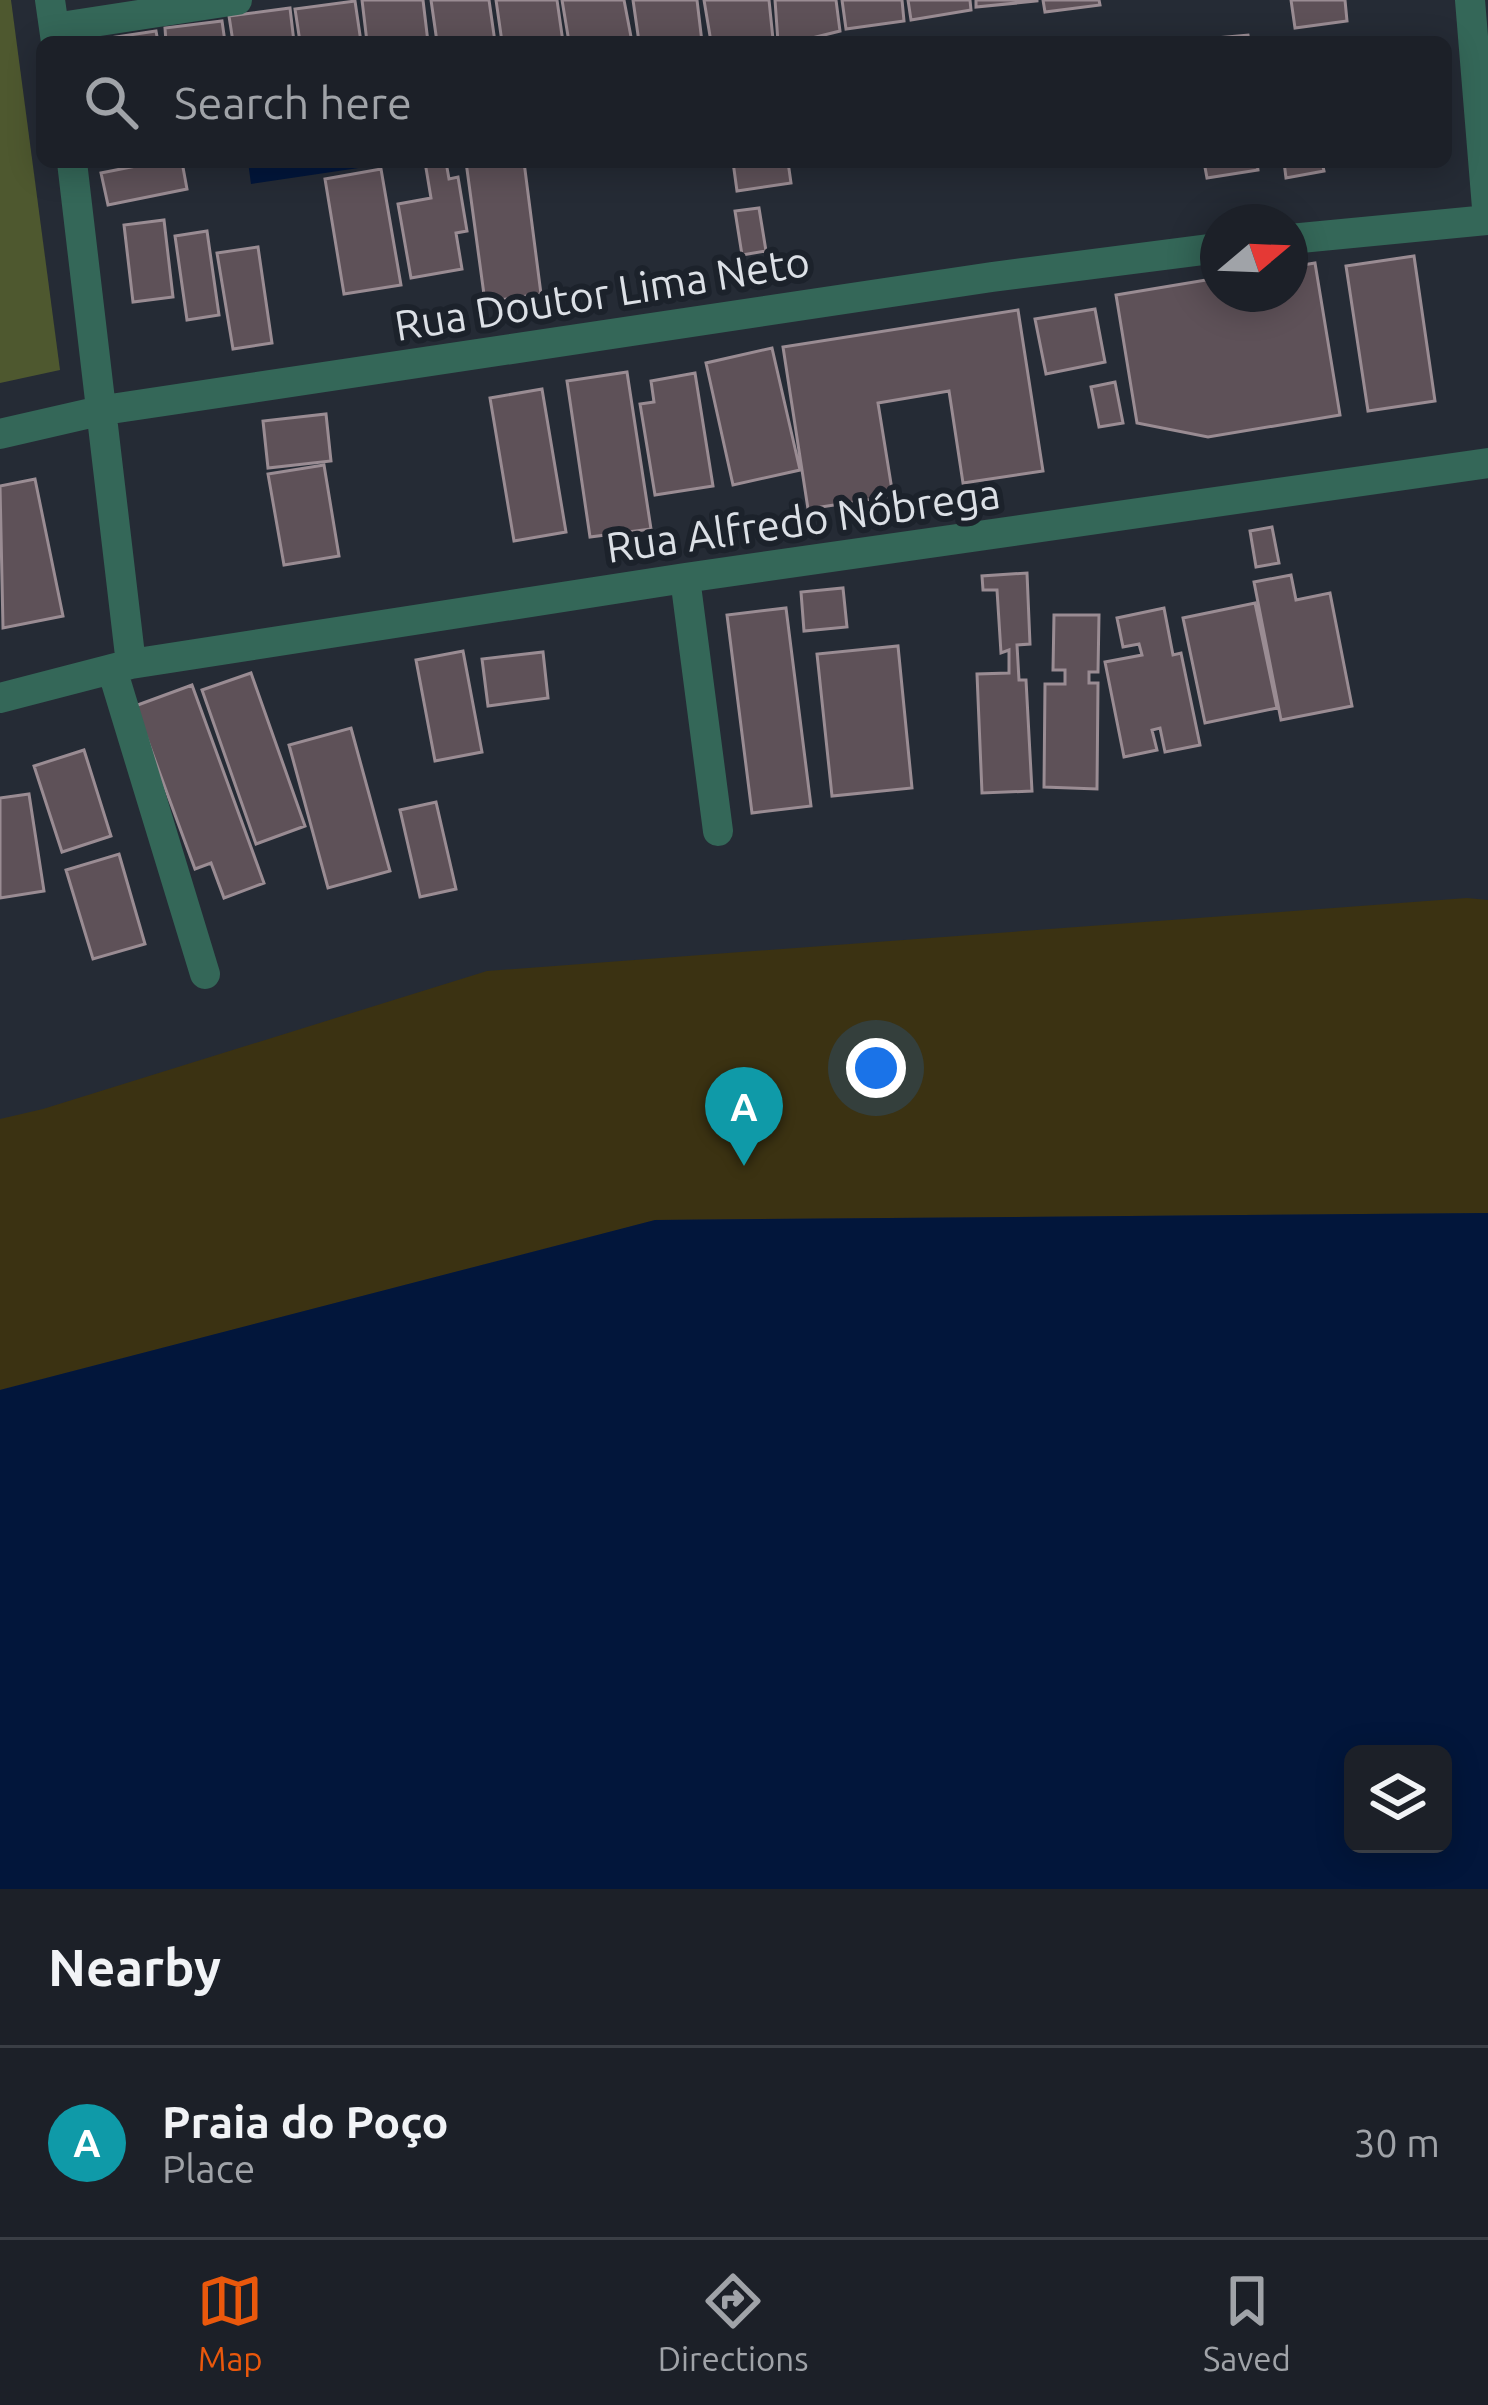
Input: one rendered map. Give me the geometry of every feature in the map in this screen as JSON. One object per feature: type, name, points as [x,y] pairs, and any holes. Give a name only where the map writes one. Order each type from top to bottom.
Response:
[{"type":"street","points":[[54,23],[237,0]]},
{"type":"street","points":[[1308,237],[1488,220],[1470,0]]},
{"type":"street","points":[[73,168],[104,410],[121,667],[205,974]]},
{"type":"street","name":"Rua Doutor Lima Neto","points":[[0,434],[104,410],[1200,250]]},
{"type":"street","name":"Rua Alfredo Nóbrega","points":[[0,698],[121,667],[685,578],[1488,463]]},
{"type":"street","points":[[685,578],[718,831]]},
{"type":"green space","points":[[0,0],[11,0],[60,370],[0,383]]},
{"type":"sand","points":[[1488,900],[1488,1213],[656,1220],[0,1390],[0,1119],[487,971]]},
{"type":"water","points":[[249,168],[359,168],[251,184]]},
{"type":"water","points":[[1488,1213],[1488,1889],[0,1889],[0,1390],[655,1220]]},
{"type":"building","points":[[362,0],[423,0],[427,36],[366,36]]},
{"type":"building","points":[[431,0],[489,0],[494,36],[436,36]]},
{"type":"building","points":[[496,0],[557,0],[562,36],[501,36]]},
{"type":"building","points":[[562,0],[624,0],[631,36],[568,36]]},
{"type":"building","points":[[633,0],[697,0],[701,36],[638,36]]},
{"type":"building","points":[[704,0],[769,0],[773,36],[710,36]]},
{"type":"building","points":[[775,0],[836,0],[840,31],[778,36]]},
{"type":"building","points":[[842,0],[902,0],[904,21],[846,29]]},
{"type":"building","points":[[908,0],[970,0],[971,10],[911,20]]},
{"type":"building","points":[[976,0],[1037,0],[1037,1],[976,7]]},
{"type":"building","points":[[1043,0],[1099,0],[1100,5],[1045,12]]},
{"type":"building","points":[[1291,0],[1345,0],[1347,21],[1295,28]]},
{"type":"building","points":[[355,1],[360,36],[299,36],[295,9]]},
{"type":"building","points":[[290,8],[293,36],[232,36],[229,16]]},
{"type":"building","points":[[222,21],[224,36],[166,36],[165,28]]},
{"type":"building","points":[[183,168],[187,189],[108,205],[101,173]]},
{"type":"building","points":[[426,168],[447,168],[449,179],[458,177],[467,231],[456,233],[462,269],[411,278],[398,204],[431,198]]},
{"type":"building","points":[[467,168],[525,168],[541,294],[485,302]]},
{"type":"building","points":[[734,168],[789,168],[791,183],[737,191]]},
{"type":"building","points":[[1205,168],[1258,168],[1258,170],[1207,178]]},
{"type":"building","points":[[1285,168],[1323,168],[1324,171],[1286,178]]},
{"type":"building","points":[[381,169],[401,285],[344,294],[325,179]]},
{"type":"building","points":[[759,208],[766,251],[742,255],[735,211]]},
{"type":"building","points":[[164,220],[173,297],[133,302],[124,225]]},
{"type":"building","points":[[207,231],[219,315],[187,320],[175,236]]},
{"type":"building","points":[[258,247],[272,343],[233,349],[217,253]]},
{"type":"building","points":[[1414,256],[1435,401],[1368,411],[1346,266]]},
{"type":"building","points":[[1315,263],[1340,415],[1208,437],[1137,423],[1116,295],[1200,281],[1200,312],[1308,312],[1308,264]]},
{"type":"building","points":[[1095,309],[1105,362],[1046,374],[1035,319]]},
{"type":"building","points":[[1018,310],[1043,471],[963,483],[949,391],[878,403],[893,496],[808,509],[783,347]]},
{"type":"building","points":[[772,348],[800,470],[733,485],[706,363]]},
{"type":"building","points":[[627,372],[651,529],[590,537],[567,381]]},
{"type":"building","points":[[695,373],[713,486],[655,495],[640,404],[654,402],[651,381]]},
{"type":"building","points":[[1115,382],[1123,423],[1099,427],[1091,387]]},
{"type":"building","points":[[542,389],[566,532],[514,541],[490,398]]},
{"type":"building","points":[[326,414],[331,461],[268,468],[263,421]]},
{"type":"building","points":[[324,465],[339,556],[284,565],[268,474]]},
{"type":"building","points":[[35,479],[63,616],[3,628],[0,486]]},
{"type":"building","points":[[1272,527],[1279,563],[1256,567],[1250,531]]},
{"type":"building","points":[[1027,573],[1030,644],[1017,645],[1019,680],[1026,680],[1032,791],[982,793],[977,674],[1009,673],[1009,650],[1001,653],[997,590],[983,590],[982,576]]},
{"type":"building","points":[[1291,575],[1296,600],[1330,593],[1352,706],[1281,720],[1254,582]]},
{"type":"building","points":[[843,588],[847,627],[804,631],[801,592]]},
{"type":"building","points":[[1255,603],[1277,708],[1205,723],[1183,618]]},
{"type":"building","points":[[786,608],[811,806],[752,813],[727,615]]},
{"type":"building","points":[[1164,608],[1173,655],[1181,653],[1200,745],[1165,752],[1160,728],[1152,730],[1157,750],[1124,757],[1105,662],[1142,655],[1139,644],[1123,647],[1117,618]]},
{"type":"building","points":[[1054,615],[1099,615],[1098,672],[1089,672],[1089,683],[1098,683],[1097,789],[1044,787],[1045,684],[1065,684],[1065,670],[1053,670]]},
{"type":"building","points":[[898,646],[912,788],[832,796],[817,654]]},
{"type":"building","points":[[463,651],[482,752],[435,761],[416,660]]},
{"type":"building","points":[[543,652],[548,698],[488,706],[482,659]]},
{"type":"building","points":[[251,673],[305,826],[256,844],[202,690]]},
{"type":"building","points":[[192,685],[264,883],[224,898],[211,863],[195,869],[135,706]]},
{"type":"building","points":[[351,728],[390,871],[328,888],[289,745]]},
{"type":"building","points":[[84,750],[111,836],[62,852],[34,766]]},
{"type":"building","points":[[29,794],[44,891],[0,898],[0,798]]},
{"type":"building","points":[[436,802],[456,889],[420,897],[400,810]]},
{"type":"building","points":[[119,854],[145,944],[93,959],[66,870]]},
{"type":"place","name":"Praia do Poço","points":[[744,1166]]}]
